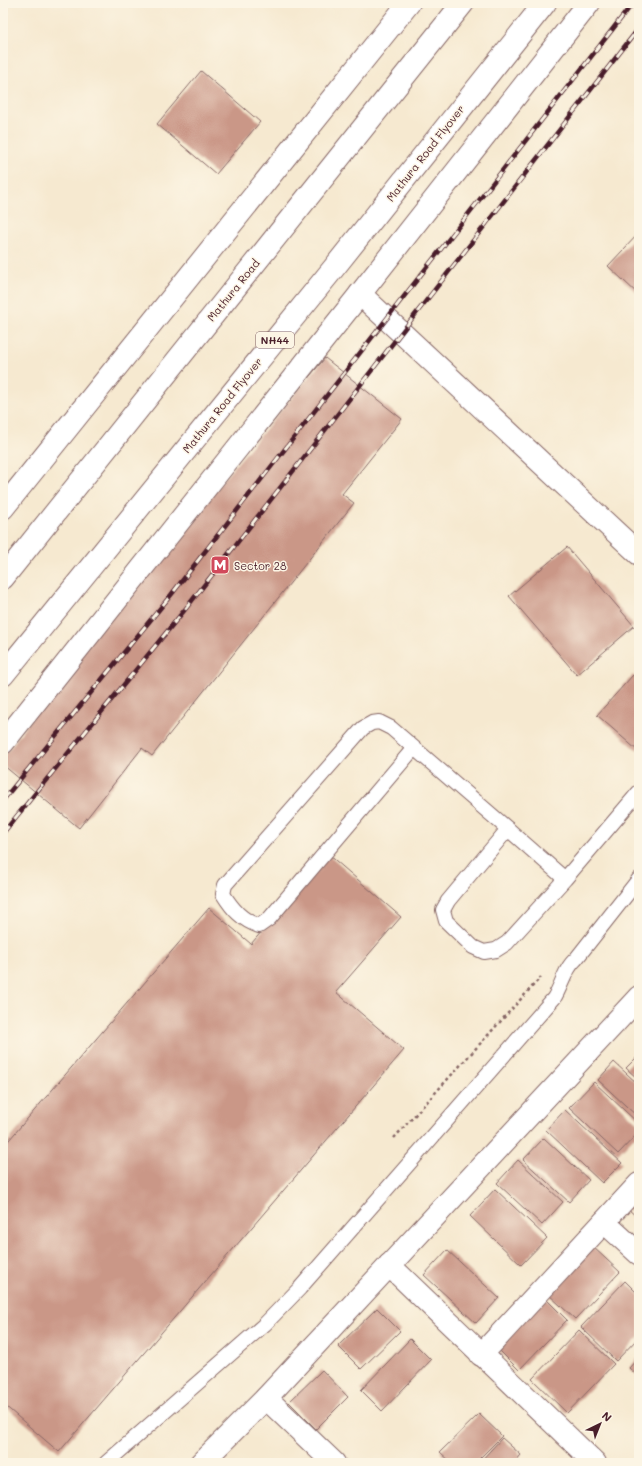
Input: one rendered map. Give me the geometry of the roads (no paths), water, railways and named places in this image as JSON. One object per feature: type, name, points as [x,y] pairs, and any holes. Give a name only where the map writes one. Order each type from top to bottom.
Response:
[{"type":"main road","points":[[3,508],[409,3]]},
{"type":"main road","name":"Mathura Road","points":[[3,578],[463,3]]},
{"type":"main road","name":"Mathura Road Flyover","points":[[3,675],[333,269],[545,3]]},
{"type":"main road","points":[[3,743],[589,3]]},
{"type":"main road","points":[[360,294],[639,554]]},
{"type":"main road","points":[[202,1463],[266,1398],[390,1266],[639,997]]},
{"type":"main road","points":[[481,1355],[639,1184]]},
{"type":"main road","points":[[604,1222],[639,1254]]},
{"type":"main road","points":[[390,1266],[595,1463]]},
{"type":"main road","points":[[266,1398],[334,1463]]},
{"type":"lane","points":[[414,748],[269,919],[259,926],[247,922],[234,911],[223,894],[225,885],[364,728],[372,723],[379,722],[391,728],[565,879]]},
{"type":"lane","points":[[508,829],[443,910],[446,921],[473,947],[484,952],[496,950],[507,943],[565,879],[639,792]]},
{"type":"lane","points":[[106,1463],[265,1324],[300,1288],[554,998],[562,986],[569,965],[576,959],[639,879]]},
{"type":"railway","points":[[3,800],[171,595],[633,3]]},
{"type":"railway","points":[[3,833],[187,607],[639,28]]},
{"type":"place","name":"Sector 28","points":[[220,565]]}]
